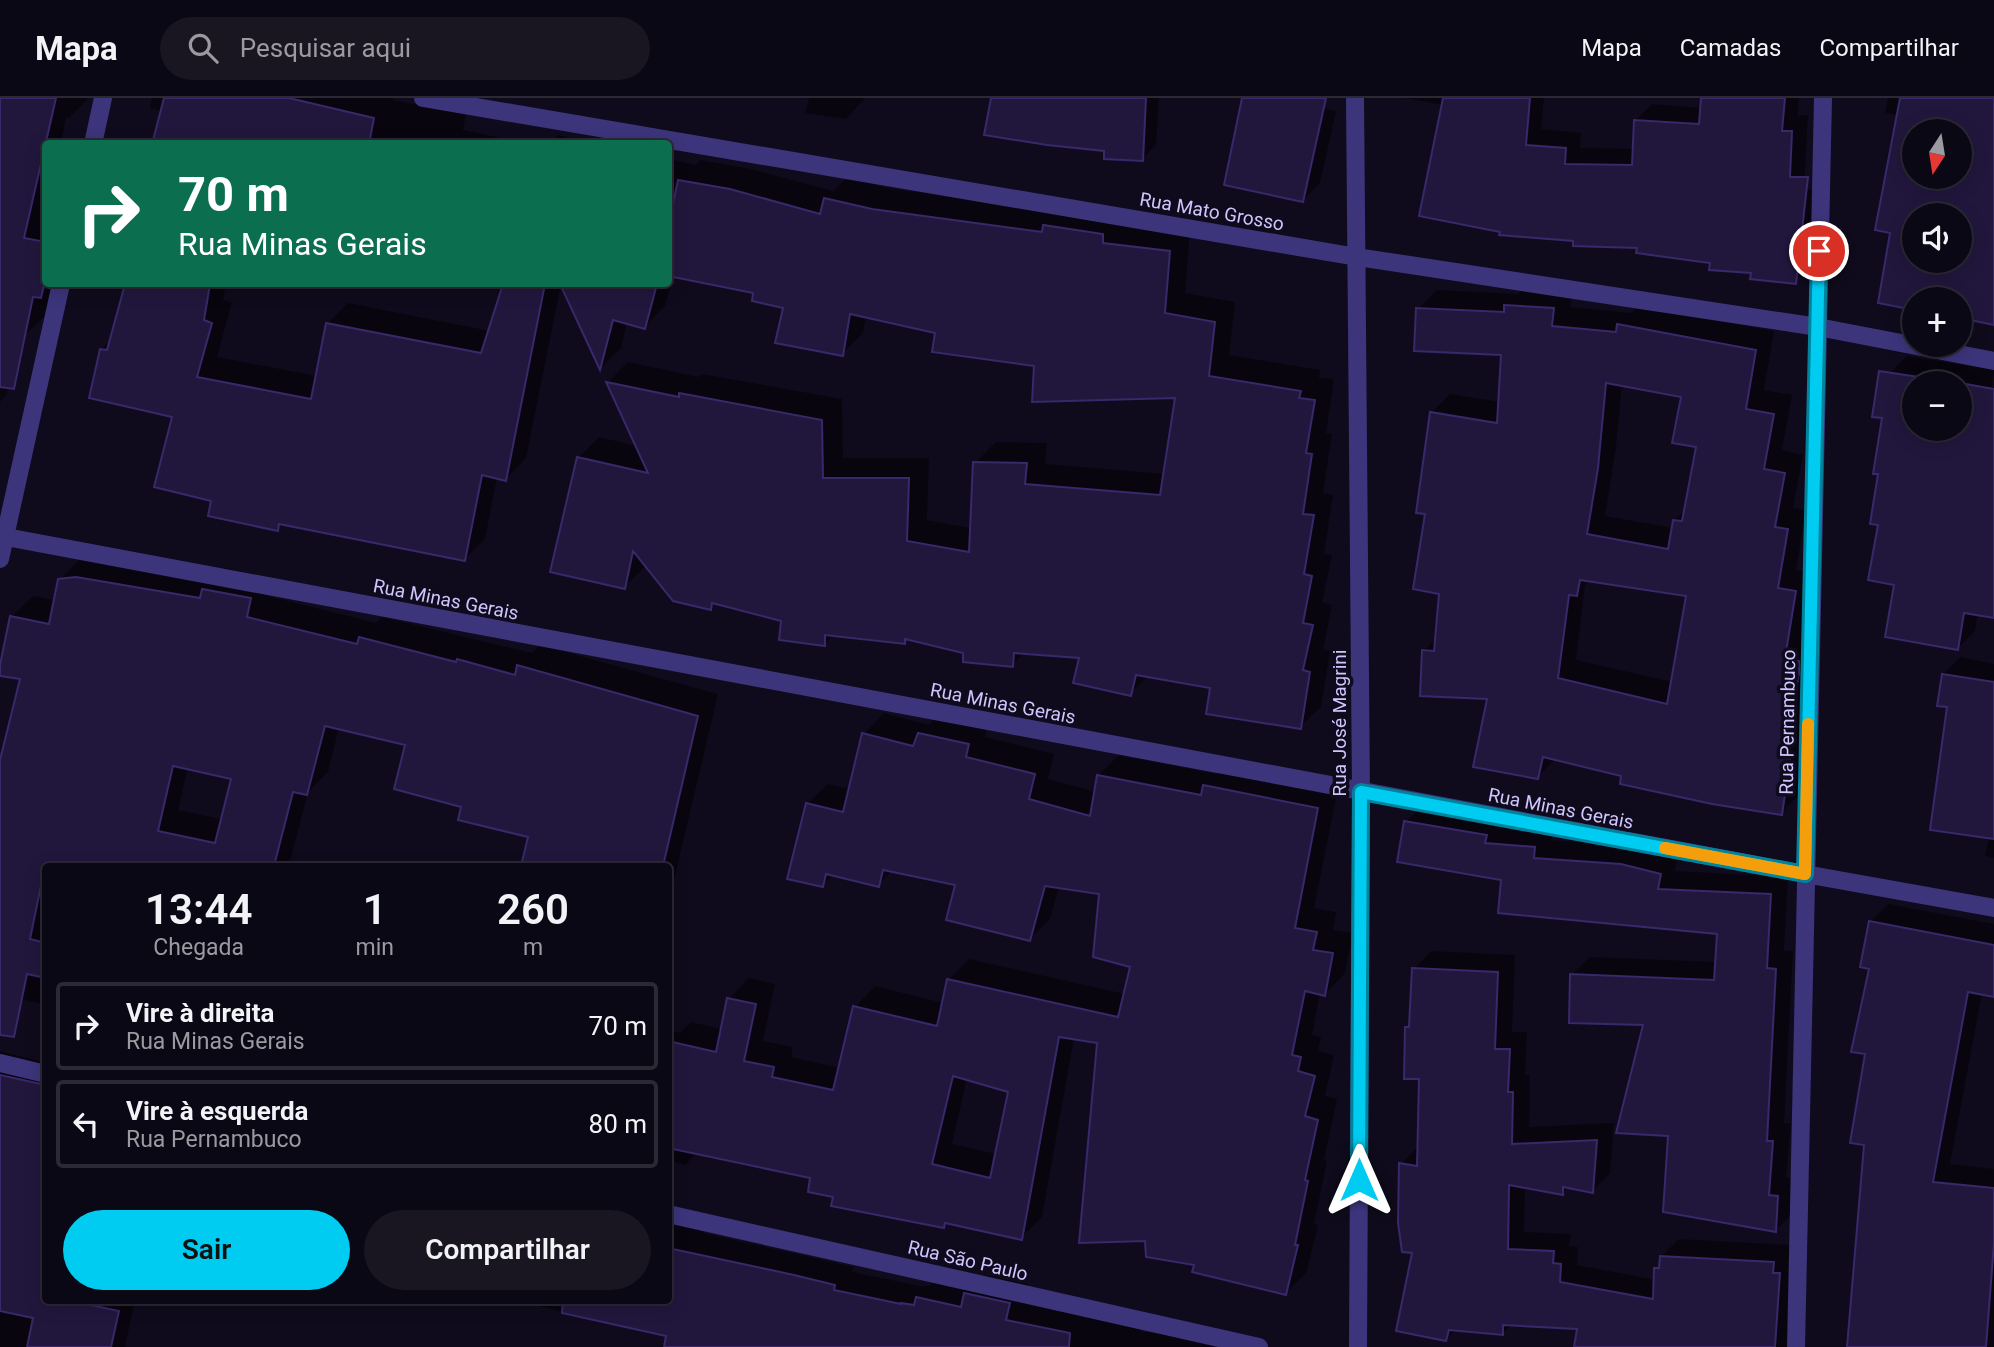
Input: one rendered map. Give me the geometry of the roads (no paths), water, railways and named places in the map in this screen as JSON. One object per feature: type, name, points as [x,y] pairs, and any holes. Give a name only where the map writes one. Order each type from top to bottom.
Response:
[{"type":"street","points":[[94,140],[103,98]]},
{"type":"street","name":"Rua Mato Grosso","points":[[423,98],[670,140]]},
{"type":"street","name":"Rua José Magrini","points":[[1355,98],[1361,792],[1358,1347]]},
{"type":"street","name":"Rua Pernambuco","points":[[1796,1347],[1823,98]]},
{"type":"street","name":"Rua Mato Grosso","points":[[672,140],[1357,257],[1818,327],[1994,361]]},
{"type":"street","points":[[0,559],[60,287]]},
{"type":"street","name":"Rua Minas Gerais","points":[[6,537],[1994,908]]},
{"type":"street","points":[[0,1063],[42,1073]]},
{"type":"street","name":"Rua São Paulo","points":[[672,1215],[1259,1347]]}]
